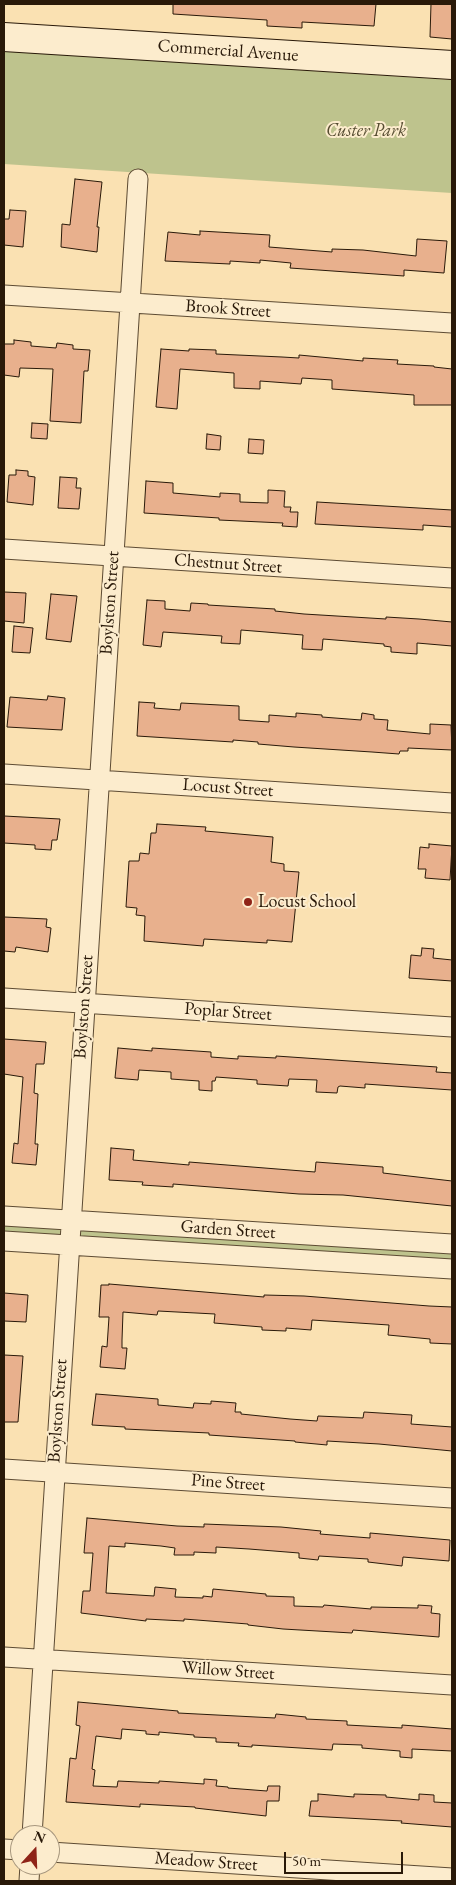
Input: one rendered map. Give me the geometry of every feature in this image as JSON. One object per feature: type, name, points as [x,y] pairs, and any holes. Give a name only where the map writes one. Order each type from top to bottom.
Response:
[{"type":"street","name":"Commercial Avenue","points":[[4,37],[452,66]]},
{"type":"street","name":"Boylston Street","points":[[33,1825],[138,178]]},
{"type":"street","name":"Brook Street","points":[[4,295],[452,323]]},
{"type":"street","name":"Chestnut Street","points":[[4,549],[452,578]]},
{"type":"street","name":"Locust Street","points":[[4,774],[452,803]]},
{"type":"street","name":"Poplar Street","points":[[4,998],[452,1027]]},
{"type":"street","name":"Garden Street","points":[[4,1216],[452,1244]]},
{"type":"street","points":[[273,1233],[274,1258]]},
{"type":"street","name":"Garden Street","points":[[4,1241],[452,1269]]},
{"type":"street","name":"Pine Street","points":[[4,1469],[452,1498]]},
{"type":"street","name":"Willow Street","points":[[4,1657],[452,1685]]},
{"type":"street","name":"Meadow Street","points":[[60,1853],[306,1875],[452,1878]]},
{"type":"green space","name":"Custer Park","points":[[4,51],[452,80],[452,193],[4,164]]},
{"type":"green space","points":[[4,1218],[452,1247],[452,1268],[4,1239]]},
{"type":"building","points":[[173,4],[376,4],[374,26],[302,22],[302,28],[267,26],[267,20],[173,14]]},
{"type":"building","points":[[431,4],[452,4],[452,39],[430,37]]},
{"type":"building","points":[[75,179],[102,182],[97,227],[99,227],[97,252],[61,247],[62,224],[70,225]]},
{"type":"building","points":[[10,210],[26,211],[23,247],[4,245],[4,219],[9,219]]},
{"type":"building","points":[[200,231],[270,235],[269,247],[332,252],[332,249],[363,250],[416,256],[417,239],[447,241],[444,273],[404,270],[404,276],[290,268],[291,263],[260,260],[260,263],[230,261],[230,264],[165,261],[168,232],[200,235]]},
{"type":"building","points":[[14,340],[31,342],[31,346],[56,348],[57,343],[73,345],[73,349],[90,350],[88,371],[84,371],[81,423],[50,421],[53,369],[20,368],[19,377],[4,375],[4,344],[14,344]]},
{"type":"building","points":[[161,349],[216,350],[216,354],[299,358],[299,355],[363,361],[363,358],[398,360],[397,364],[452,369],[452,405],[414,405],[414,395],[332,389],[332,380],[302,378],[301,384],[260,381],[260,389],[234,388],[234,373],[180,369],[177,409],[156,407]]},
{"type":"building","points":[[32,423],[48,424],[47,439],[31,438]]},
{"type":"building","points":[[207,434],[221,436],[220,450],[206,449]]},
{"type":"building","points":[[249,439],[264,440],[263,454],[248,453]]},
{"type":"building","points":[[16,470],[28,471],[28,476],[35,477],[33,505],[7,502],[9,475],[16,475]]},
{"type":"building","points":[[60,477],[77,478],[76,488],[81,488],[79,509],[58,508]]},
{"type":"building","points":[[146,481],[173,483],[173,493],[220,497],[220,493],[240,494],[240,502],[268,503],[268,490],[285,491],[284,507],[291,507],[290,512],[298,512],[297,527],[282,526],[283,523],[219,520],[219,518],[144,513]]},
{"type":"building","points":[[317,502],[452,510],[452,527],[423,525],[423,530],[315,524]]},
{"type":"building","points":[[4,592],[26,593],[24,623],[4,621]]},
{"type":"building","points":[[51,594],[77,596],[71,642],[46,639]]},
{"type":"building","points":[[147,600],[165,601],[165,609],[190,611],[191,603],[275,609],[275,611],[304,614],[452,622],[452,646],[417,643],[417,654],[391,652],[391,647],[384,646],[384,644],[323,639],[322,650],[302,649],[303,635],[241,630],[240,644],[221,643],[222,636],[163,632],[161,647],[143,645]]},
{"type":"building","points":[[14,626],[33,628],[30,653],[12,652]]},
{"type":"building","points":[[48,696],[65,698],[62,730],[7,727],[10,697],[47,700]]},
{"type":"building","points":[[139,702],[155,703],[154,708],[180,710],[181,703],[239,706],[239,720],[269,722],[269,715],[296,717],[296,713],[361,720],[362,713],[374,715],[374,719],[388,720],[387,730],[430,734],[430,724],[451,725],[452,750],[408,748],[408,751],[400,751],[399,754],[258,744],[258,742],[233,740],[233,742],[137,736]]},
{"type":"building","points":[[4,816],[60,819],[57,840],[52,840],[51,850],[35,849],[35,845],[4,843]]},
{"type":"building","points":[[157,824],[206,827],[205,831],[273,837],[271,862],[284,864],[284,871],[299,872],[292,942],[267,940],[267,943],[204,939],[203,946],[144,941],[145,916],[136,915],[137,908],[126,907],[129,861],[139,861],[140,853],[149,854],[151,833],[156,833]]},
{"type":"building","points":[[429,844],[452,846],[450,880],[425,878],[426,869],[418,869],[420,847],[429,848]]},
{"type":"building","points":[[4,917],[47,919],[46,927],[51,928],[48,952],[16,947],[15,952],[4,951]]},
{"type":"building","points":[[422,948],[434,949],[433,958],[452,960],[452,981],[409,978],[411,955],[421,956]]},
{"type":"building","points":[[4,1039],[46,1042],[44,1064],[36,1064],[34,1093],[38,1094],[35,1144],[38,1144],[36,1165],[12,1163],[14,1143],[18,1144],[23,1077],[4,1074]]},
{"type":"building","points":[[118,1048],[152,1051],[152,1048],[211,1052],[211,1057],[238,1059],[238,1056],[276,1058],[276,1056],[437,1067],[436,1072],[452,1073],[452,1090],[365,1084],[365,1088],[340,1086],[337,1093],[316,1092],[317,1080],[289,1079],[288,1086],[257,1084],[257,1080],[216,1077],[215,1081],[212,1081],[212,1091],[199,1090],[199,1081],[171,1079],[171,1072],[139,1070],[138,1080],[115,1078]]},
{"type":"building","points":[[111,1148],[134,1150],[133,1160],[189,1165],[189,1162],[315,1172],[316,1162],[383,1167],[383,1173],[452,1181],[452,1206],[343,1195],[299,1194],[173,1184],[173,1187],[142,1185],[143,1182],[109,1180]]},
{"type":"building","points":[[109,1284],[264,1297],[264,1295],[304,1296],[452,1307],[452,1344],[430,1343],[430,1339],[388,1335],[389,1325],[312,1320],[311,1330],[286,1328],[286,1331],[262,1330],[262,1327],[214,1323],[215,1314],[158,1311],[157,1315],[123,1312],[122,1348],[127,1348],[125,1369],[100,1367],[102,1346],[107,1347],[109,1317],[99,1317],[101,1285]]},
{"type":"building","points":[[4,1293],[28,1295],[26,1322],[4,1321]]},
{"type":"building","points":[[4,1355],[23,1356],[18,1422],[4,1422]]},
{"type":"building","points":[[96,1394],[158,1399],[158,1405],[193,1408],[194,1403],[211,1404],[211,1401],[236,1403],[235,1412],[241,1412],[241,1414],[317,1421],[318,1416],[363,1418],[364,1412],[412,1415],[411,1424],[452,1427],[452,1451],[327,1441],[327,1445],[209,1435],[209,1433],[125,1429],[125,1427],[92,1425]]},
{"type":"building","points":[[87,1518],[177,1526],[204,1527],[204,1524],[281,1527],[321,1531],[320,1534],[370,1538],[370,1533],[450,1540],[449,1561],[403,1557],[402,1566],[368,1562],[368,1559],[319,1556],[318,1560],[299,1558],[299,1553],[249,1549],[216,1547],[216,1553],[194,1552],[194,1555],[174,1555],[175,1548],[161,1546],[125,1543],[125,1547],[109,1546],[106,1593],[154,1596],[155,1587],[176,1589],[175,1597],[203,1598],[203,1596],[212,1597],[213,1589],[266,1594],[266,1596],[294,1597],[294,1606],[323,1607],[324,1605],[371,1609],[371,1607],[418,1608],[418,1605],[432,1606],[431,1613],[440,1614],[439,1637],[353,1630],[352,1633],[283,1629],[184,1619],[184,1621],[146,1619],[146,1621],[81,1613],[83,1591],[90,1591],[93,1553],[84,1553]]},
{"type":"building","points":[[78,1702],[178,1711],[178,1713],[275,1718],[276,1714],[306,1717],[306,1719],[347,1721],[347,1725],[402,1728],[402,1725],[452,1729],[452,1751],[412,1749],[412,1758],[400,1757],[400,1751],[362,1748],[362,1745],[333,1744],[332,1750],[252,1745],[252,1747],[238,1746],[239,1743],[216,1742],[216,1738],[159,1732],[159,1735],[146,1734],[146,1731],[122,1729],[121,1739],[96,1736],[92,1769],[95,1770],[93,1786],[117,1787],[118,1781],[204,1784],[204,1779],[217,1780],[216,1786],[228,1788],[267,1791],[268,1786],[280,1786],[279,1801],[267,1801],[266,1816],[195,1807],[140,1804],[140,1807],[66,1802],[70,1758],[76,1759],[80,1726],[76,1725]]},
{"type":"building","points":[[318,1794],[354,1797],[354,1794],[386,1795],[386,1797],[419,1800],[419,1794],[434,1795],[434,1802],[452,1803],[452,1827],[401,1823],[402,1821],[309,1816],[311,1801],[318,1801]]},
{"type":"place","name":"Locust School","points":[[248,902]]}]
